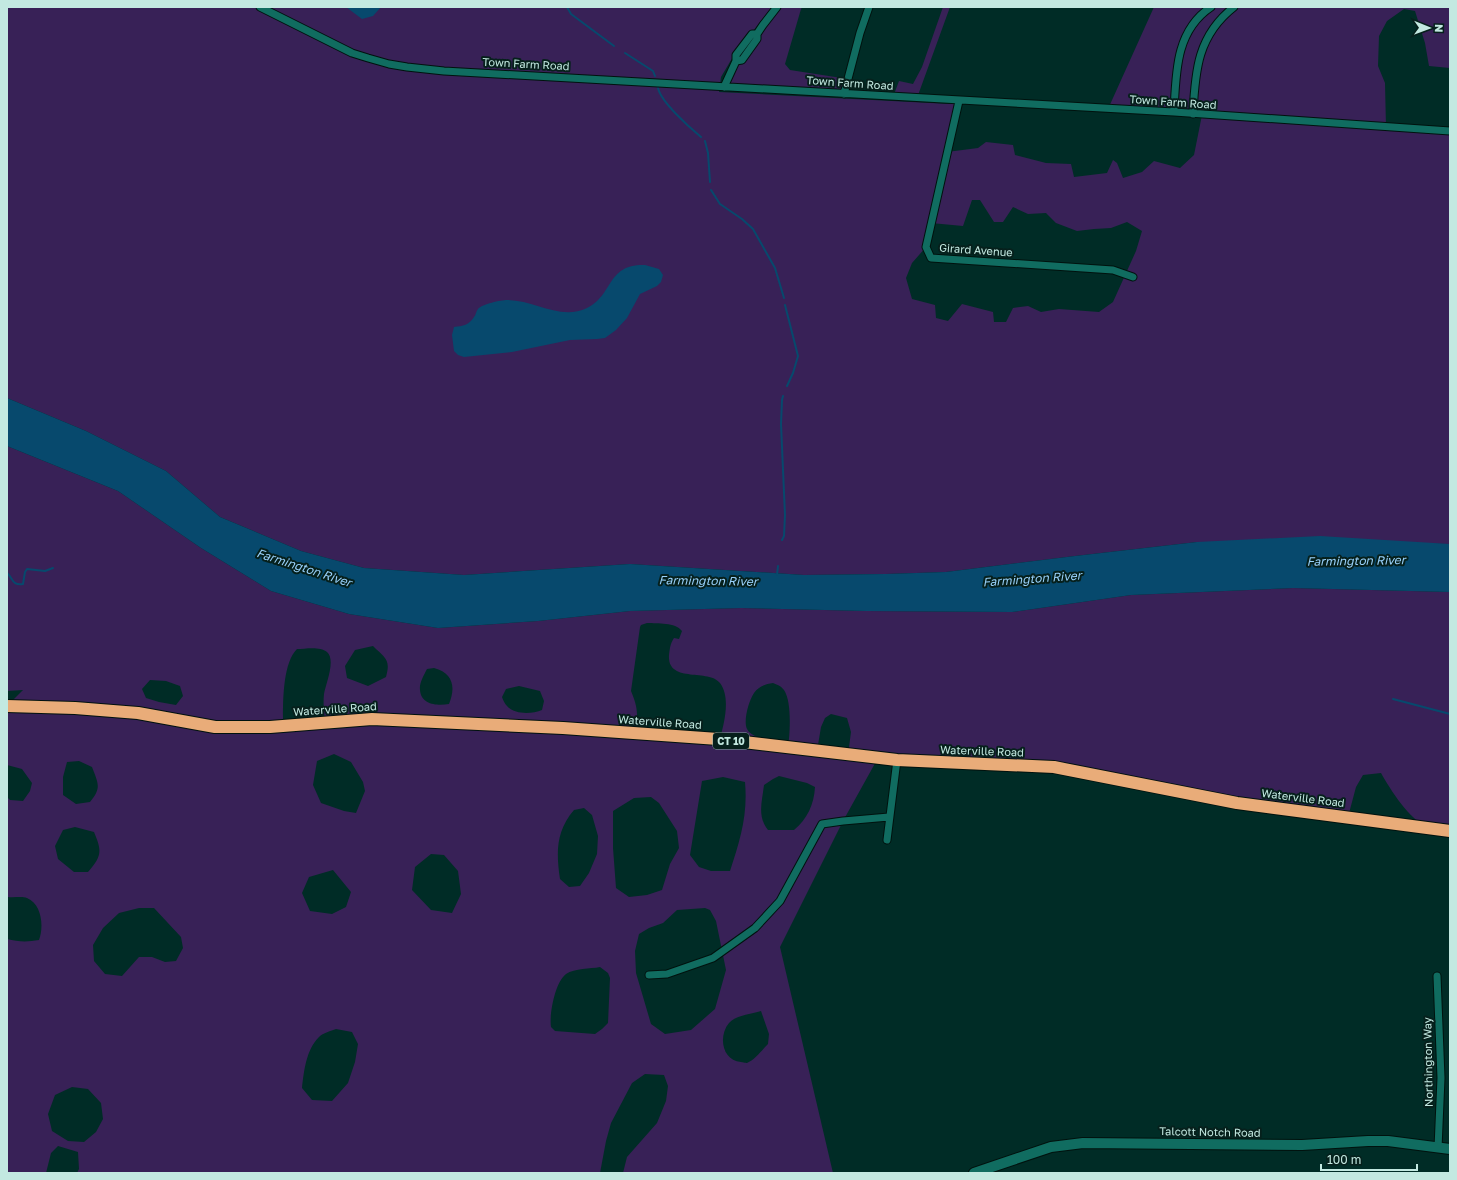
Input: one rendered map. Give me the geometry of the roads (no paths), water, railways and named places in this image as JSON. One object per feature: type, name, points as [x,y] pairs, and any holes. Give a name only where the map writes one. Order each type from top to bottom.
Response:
[{"type":"highway","name":"Waterville Road","points":[[7,706],[76,708],[138,713],[215,727],[270,727],[372,719],[563,728],[720,740],[897,760],[1054,766],[1237,803],[1450,831]]},
{"type":"street","name":"Town Farm Road","points":[[260,7],[352,53],[388,64],[444,71],[1174,112],[1450,131]]},
{"type":"street","points":[[724,87],[736,61],[736,55],[752,34],[757,34],[777,7]]},
{"type":"street","points":[[844,94],[858,40],[869,7]]},
{"type":"street","points":[[1174,112],[1177,66],[1182,45],[1194,23],[1211,7]]},
{"type":"street","points":[[1192,114],[1198,59],[1206,38],[1218,22],[1234,7]]},
{"type":"street","name":"Girard Avenue","points":[[959,101],[926,247],[932,258],[1113,270],[1133,277]]},
{"type":"street","points":[[887,840],[897,760]]},
{"type":"street","points":[[649,975],[667,974],[713,958],[755,928],[780,901],[822,824],[889,818]]},
{"type":"street","name":"Northington Way","points":[[1437,976],[1441,1078],[1438,1148]]},
{"type":"street","name":"Talcott Notch Road","points":[[974,1173],[1051,1147],[1083,1143],[1302,1145],[1388,1141],[1438,1148],[1450,1148]]},
{"type":"water","points":[[346,7],[381,7],[373,16],[362,19]]},
{"type":"water","points":[[645,265],[659,269],[663,275],[661,282],[657,286],[640,294],[627,318],[616,330],[605,338],[570,340],[512,352],[464,357],[458,355],[454,351],[452,335],[454,327],[463,326],[472,320],[478,309],[483,305],[507,300],[528,303],[557,311],[577,311],[587,308],[596,302],[623,269],[632,266]]},
{"type":"water","name":"Farmington River","points":[[7,398],[86,431],[166,471],[220,517],[301,551],[364,568],[464,575],[630,564],[804,575],[946,572],[1197,542],[1320,536],[1450,544],[1450,592],[1293,588],[1131,595],[1012,612],[741,608],[630,611],[538,621],[438,628],[349,614],[271,591],[201,548],[118,491],[7,446]]},
{"type":"waterway","points":[[567,7],[571,14],[614,46]]},
{"type":"waterway","points":[[625,53],[653,71],[655,76]]},
{"type":"waterway","points":[[658,88],[660,94],[670,107],[701,137]]},
{"type":"waterway","points":[[705,141],[708,153],[710,182]]},
{"type":"waterway","points":[[711,190],[720,204],[742,219],[753,229],[775,268],[784,298]]},
{"type":"waterway","points":[[785,305],[798,356],[787,386]]},
{"type":"waterway","points":[[782,540],[784,536],[785,515],[781,424],[783,396]]},
{"type":"waterway","points":[[777,575],[778,566]]},
{"type":"waterway","points":[[7,573],[15,583],[23,584],[27,569],[45,571],[53,568]]},
{"type":"waterway","points":[[1393,699],[1450,714]]}]
